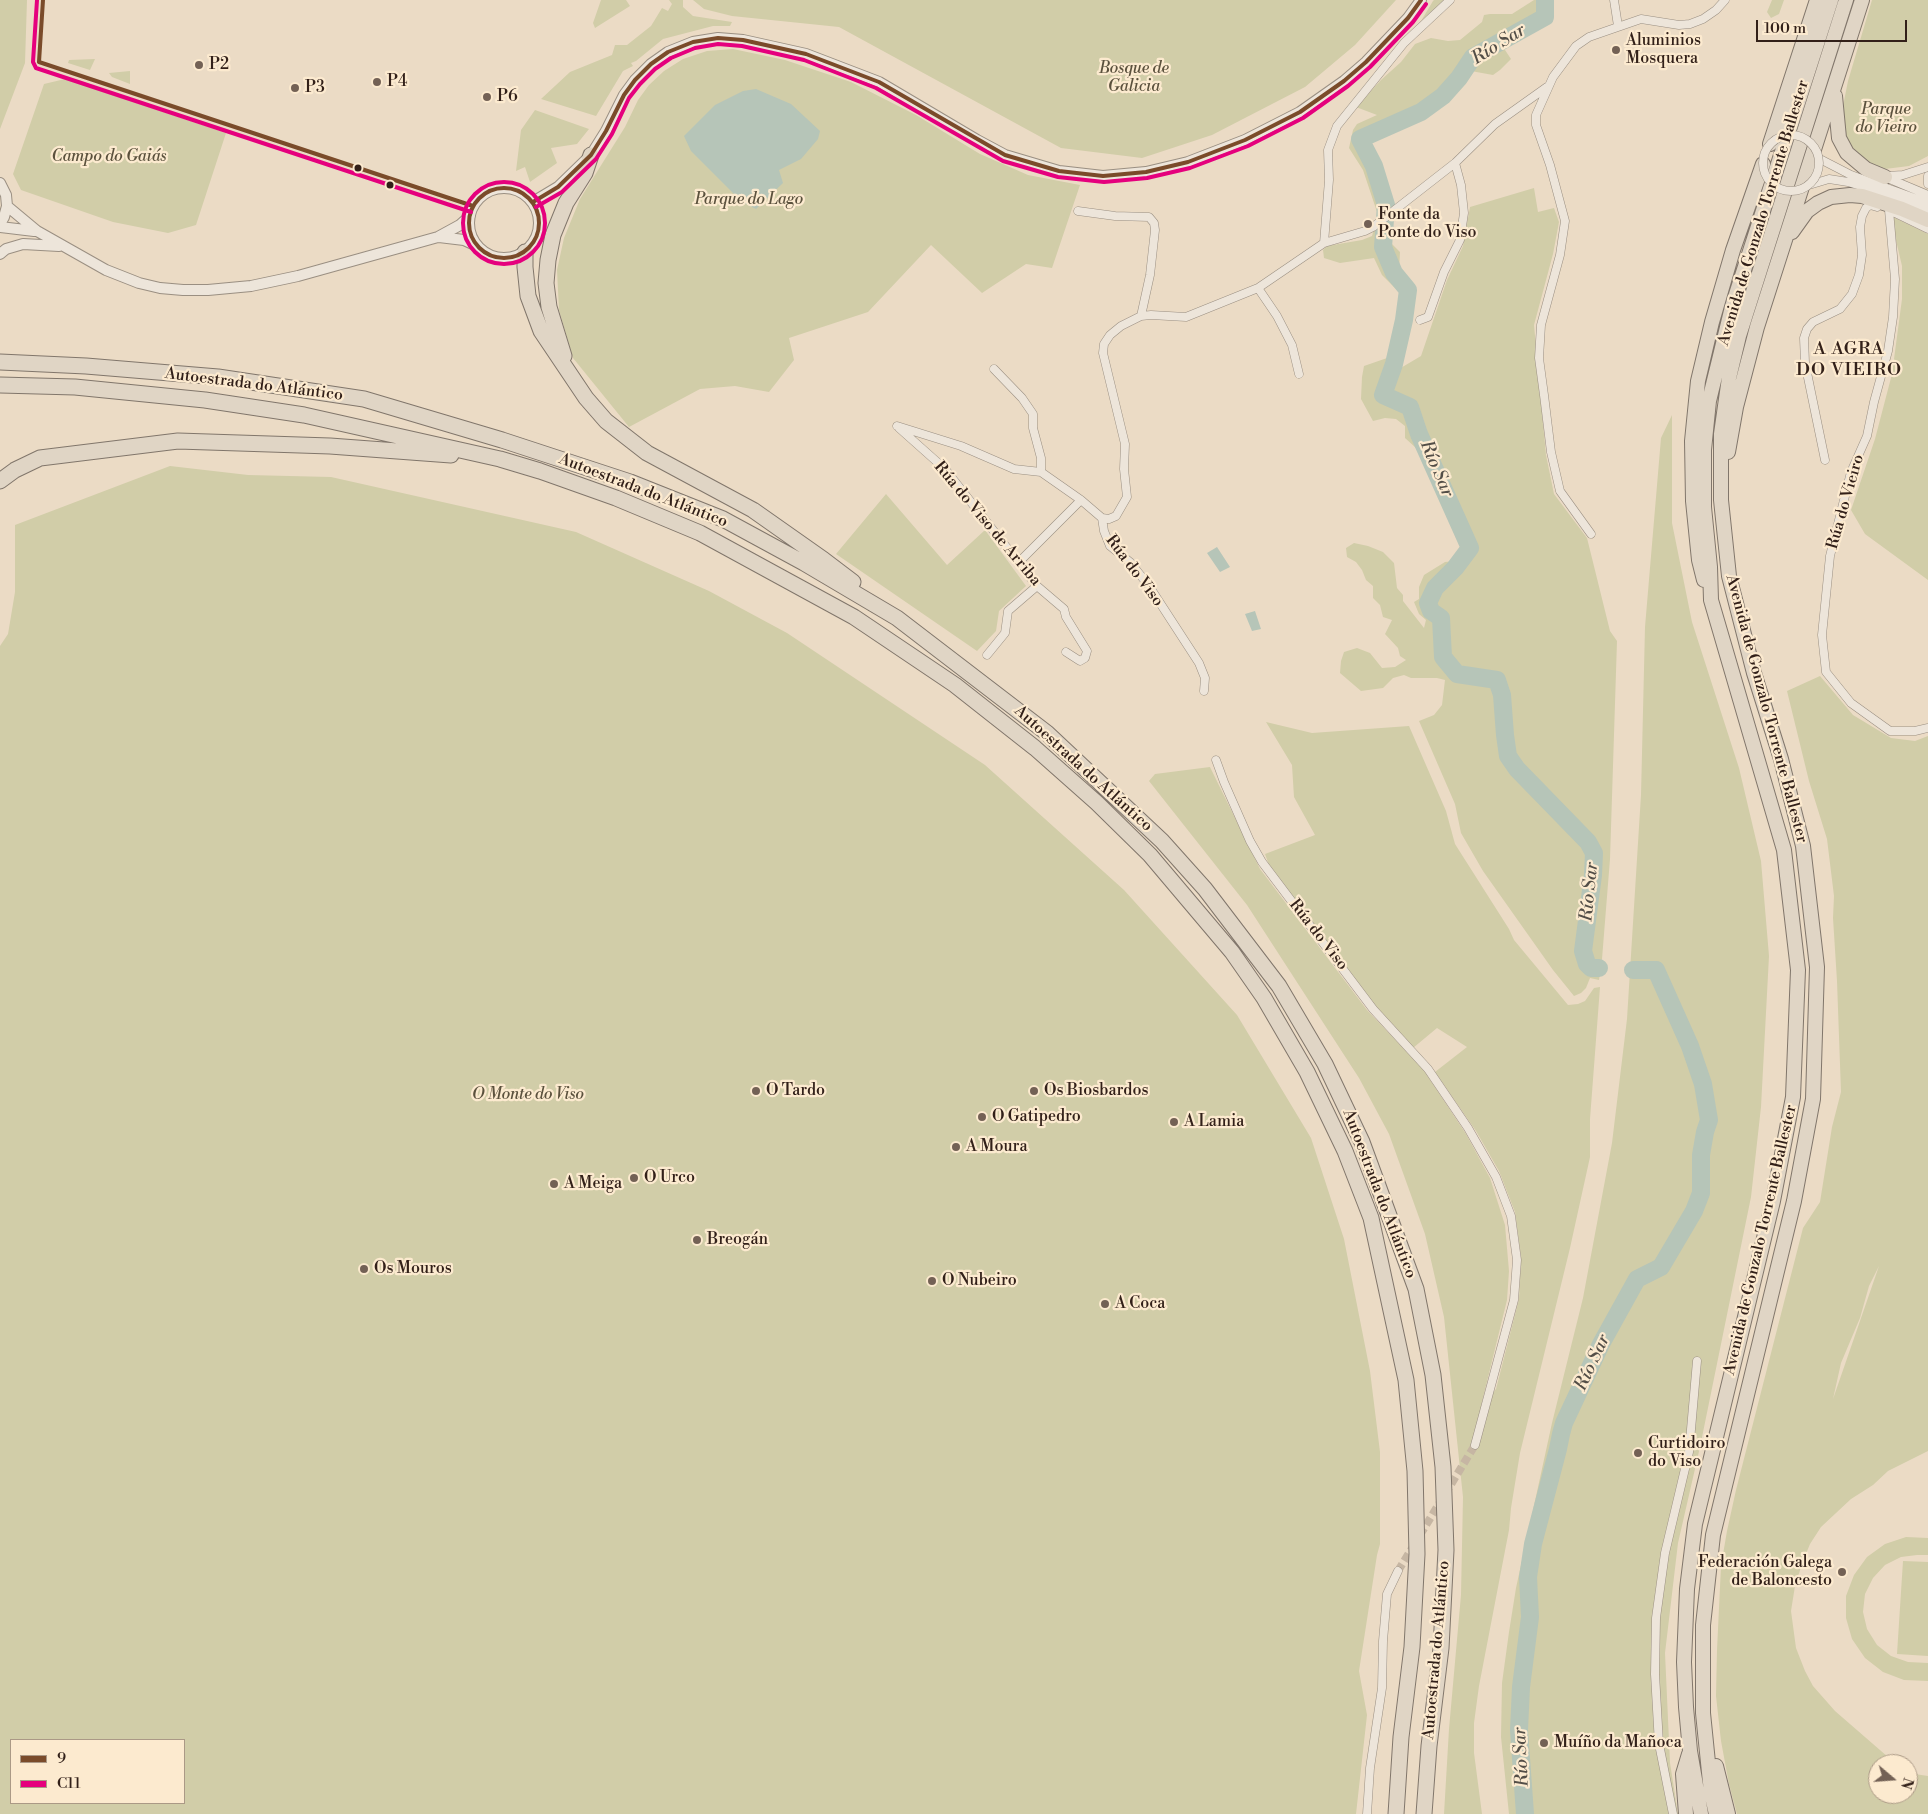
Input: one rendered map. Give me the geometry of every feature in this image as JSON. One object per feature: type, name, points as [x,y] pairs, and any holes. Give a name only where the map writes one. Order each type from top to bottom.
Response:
[{"type":"highway","points":[[1770,144],[1818,0]]},
{"type":"highway","name":"Avenida de Gonzalo Torrente Ballester","points":[[1701,1814],[1690,1751],[1684,1662],[1687,1589],[1695,1524],[1773,1201],[1788,1125],[1793,1097],[1798,970],[1784,850],[1711,600],[1704,507],[1704,450],[1710,401],[1732,307],[1831,0]]},
{"type":"highway","name":"Avenida de Gonzalo Torrente Ballester","points":[[1716,1814],[1711,1792],[1703,1713],[1703,1625],[1713,1535],[1794,1201],[1813,1099],[1817,967],[1803,846],[1781,759],[1754,673],[1729,576],[1721,500],[1721,434],[1739,336],[1846,0]]},
{"type":"highway","points":[[1721,500],[1736,408],[1757,327],[1862,0]]},
{"type":"highway","points":[[1834,87],[1835,114],[1839,138],[1843,146],[1847,153],[1884,185]]},
{"type":"highway","points":[[568,372],[549,307],[546,283],[548,260],[553,235],[566,203],[585,173],[591,155]]},
{"type":"highway","points":[[1711,600],[1699,560],[1693,501],[1692,441],[1698,381],[1712,322],[1733,250],[1763,164]]},
{"type":"highway","points":[[1784,243],[1807,211],[1831,197],[1862,196],[1928,220]]},
{"type":"highway","points":[[525,252],[528,296],[541,330],[586,398],[606,421],[647,453],[753,510],[824,560],[897,618]]},
{"type":"highway","name":"Autoestrada do Atlántico","points":[[0,362],[86,366],[218,377],[364,399],[630,482],[723,519],[804,563],[897,618],[1047,733],[1162,841],[1205,889],[1279,986],[1325,1064],[1362,1142],[1416,1289],[1433,1375],[1443,1467],[1446,1550],[1441,1648],[1429,1746],[1424,1814]]},
{"type":"highway","name":"Autoestrada do Atlántico","points":[[0,385],[76,388],[205,400],[304,415],[500,459],[608,495],[700,533],[854,617],[955,685],[1035,748],[1097,803],[1150,855],[1232,952],[1264,998],[1307,1072],[1345,1151],[1371,1218],[1406,1380],[1415,1471],[1417,1554],[1412,1647],[1401,1737],[1396,1814]]},
{"type":"highway","points":[[0,481],[15,470],[40,458],[178,441],[330,446],[500,459]]},
{"type":"highway","points":[[1703,1713],[1728,1814]]},
{"type":"highway","points":[[1686,1814],[1683,1774],[1690,1751]]},
{"type":"street","points":[[533,202],[558,187],[591,155],[624,96],[635,80],[651,64],[668,52],[718,38],[767,44],[842,66],[879,82],[976,140],[1005,154],[1059,171],[1103,176],[1146,172],[1188,162],[1245,140],[1300,112],[1344,81],[1366,62],[1408,18],[1421,0]]},
{"type":"street","points":[[1324,243],[1329,180],[1328,150],[1337,126],[1404,43],[1450,0]]},
{"type":"street","points":[[1614,0],[1618,26]]},
{"type":"street","points":[[1591,534],[1560,491],[1551,452],[1539,358],[1541,325],[1560,255],[1565,221],[1550,165],[1536,125],[1536,115],[1547,87],[1576,46],[1589,37],[1641,19],[1678,25],[1690,24],[1703,19],[1716,10],[1725,0]]},
{"type":"street","points":[[1102,518],[1109,519],[1116,516],[1128,497],[1124,469],[1125,444],[1103,352],[1104,344],[1110,335],[1140,316],[1186,317],[1258,288],[1324,243],[1366,230],[1401,206],[1455,164],[1495,124],[1547,87]]},
{"type":"street","points":[[1809,185],[1817,173],[1818,158],[1810,143],[1794,136],[1786,136],[1770,144],[1766,150],[1763,164],[1764,173],[1775,187],[1783,190],[1792,192],[1829,179],[1884,185],[1928,202]]},
{"type":"street","points":[[1818,158],[1851,175],[1928,195]]},
{"type":"street","points":[[1420,320],[1428,317],[1444,272],[1460,240],[1464,213],[1461,185],[1455,164]]},
{"type":"street","points":[[1884,185],[1904,175],[1928,167]]},
{"type":"street","points":[[1928,176],[1928,184]]},
{"type":"street","points":[[0,184],[6,195],[4,217],[0,226],[36,231]]},
{"type":"street","points":[[1884,185],[1928,212]]},
{"type":"street","points":[[438,237],[464,240],[495,257],[505,259],[516,256],[525,252],[533,244],[539,228],[538,212],[533,202],[524,194],[513,189],[501,188],[490,191],[480,197],[473,206],[469,226],[477,246]]},
{"type":"street","points":[[1825,460],[1805,363],[1804,338],[1807,329],[1814,322],[1840,309],[1852,294],[1859,275],[1862,255],[1860,227],[1866,208],[1870,205],[1889,210],[1928,229]]},
{"type":"street","points":[[6,206],[36,231],[106,270],[139,283],[160,288],[208,290],[284,280],[438,237],[460,225],[470,216]]},
{"type":"street","name":"Rúa do Vieiro","points":[[1889,210],[1895,279],[1893,317],[1888,351],[1867,436],[1851,472],[1830,556],[1822,635],[1826,672],[1851,703],[1890,732],[1915,731],[1928,728]]},
{"type":"street","points":[[1078,211],[1115,216],[1149,217],[1154,223],[1150,275],[1140,316]]},
{"type":"street","points":[[0,254],[6,249],[23,244],[60,246]]},
{"type":"street","points":[[1258,288],[1277,316],[1292,344],[1299,374]]},
{"type":"street","points":[[994,369],[1022,398],[1033,414],[1033,428],[1041,458],[1042,472]]},
{"type":"street","name":"Rúa do Viso","points":[[897,426],[961,446],[1014,469],[1042,472],[1081,500],[1102,518],[1104,531],[1110,546],[1130,562],[1149,586],[1199,663],[1205,678],[1204,691]]},
{"type":"street","name":"Rúa do Viso de Arriba","points":[[897,426],[945,469],[1037,586],[1064,609],[1066,617],[1087,651],[1085,658],[1080,661],[1066,652]]},
{"type":"street","points":[[1018,563],[1081,500]]},
{"type":"street","points":[[987,655],[1005,633],[1008,611],[1037,586]]},
{"type":"street","name":"Rúa do Viso","points":[[1216,760],[1250,841],[1270,874],[1335,956],[1373,1008],[1428,1069],[1468,1128],[1496,1178],[1511,1216],[1516,1251],[1514,1300],[1474,1445]]},
{"type":"street","points":[[1673,1814],[1660,1744],[1655,1674],[1656,1618],[1665,1553],[1689,1452],[1697,1361]]},
{"type":"street","points":[[1366,1814],[1370,1768],[1382,1688],[1387,1594],[1398,1571]]},
{"type":"green space","points":[[0,0],[27,0],[25,63],[0,129]]},
{"type":"green space","points":[[601,0],[626,0],[630,6],[595,28],[593,23]]},
{"type":"green space","points":[[669,0],[683,0],[683,7],[693,16],[732,22],[730,26],[713,26],[663,39],[631,63],[633,66],[623,71],[596,116],[541,99],[570,72],[612,55],[615,45],[627,45],[651,26],[662,8],[668,11],[672,4]]},
{"type":"green space","name":"Bosque de Galicia","points":[[693,0],[1396,0],[1355,45],[1305,87],[1212,135],[1142,158],[1061,148],[839,27],[732,16],[704,9]]},
{"type":"green space","points":[[1444,0],[1421,21],[1433,1]]},
{"type":"green space","points":[[1534,0],[1553,0],[1547,19],[1506,43],[1505,50],[1511,59],[1500,70],[1493,75],[1471,71],[1445,98],[1422,116],[1365,142],[1378,167],[1391,205],[1389,241],[1400,252],[1399,272],[1413,289],[1415,298],[1399,369],[1421,356],[1447,280],[1463,246],[1470,207],[1534,188],[1538,212],[1554,208],[1559,222],[1553,254],[1534,325],[1546,455],[1554,494],[1587,538],[1610,631],[1617,641],[1610,859],[1602,959],[1599,980],[1590,978],[1586,988],[1574,996],[1553,970],[1483,871],[1461,833],[1455,804],[1419,721],[1434,715],[1442,705],[1445,680],[1437,678],[1411,678],[1404,675],[1393,678],[1383,688],[1361,691],[1340,673],[1344,652],[1357,648],[1370,653],[1382,668],[1395,667],[1406,660],[1400,656],[1398,648],[1385,634],[1392,620],[1383,617],[1380,605],[1373,598],[1373,586],[1366,580],[1356,562],[1347,557],[1346,548],[1354,543],[1368,546],[1383,552],[1394,563],[1397,588],[1403,595],[1403,601],[1424,628],[1426,620],[1419,614],[1414,602],[1419,599],[1419,587],[1424,575],[1445,562],[1455,561],[1463,547],[1416,448],[1405,438],[1405,426],[1396,419],[1385,418],[1373,421],[1361,399],[1364,366],[1390,357],[1398,317],[1399,292],[1382,275],[1374,258],[1340,263],[1324,258],[1323,250],[1327,246],[1362,240],[1372,236],[1378,215],[1363,170],[1349,148],[1353,130],[1357,124],[1377,115],[1356,107],[1401,62],[1415,44],[1431,38],[1448,41],[1460,40],[1482,22],[1484,15],[1512,14]]},
{"type":"green space","points":[[1772,0],[1784,0],[1779,14],[1771,18],[1767,12]]},
{"type":"green space","name":"Parque do Vieiro","points":[[1872,0],[1928,0],[1928,156],[1909,166],[1885,169],[1871,164],[1856,154],[1849,144],[1844,131],[1842,111],[1848,81]]},
{"type":"green space","name":"Parque do Lago","points":[[733,49],[785,60],[851,82],[916,115],[980,154],[1028,175],[1080,185],[1052,268],[1026,264],[982,293],[931,245],[868,312],[789,338],[794,360],[769,392],[735,386],[700,389],[629,427],[573,358],[559,310],[557,270],[564,238],[580,199],[625,127],[638,100],[649,85],[664,71],[683,59],[707,51]]},
{"type":"green space","points":[[95,59],[90,70],[68,63],[69,60]]},
{"type":"green space","points":[[130,71],[130,84],[112,77],[109,73]]},
{"type":"green space","name":"Campo do Gaiás","points":[[65,79],[226,133],[196,225],[168,233],[113,222],[21,190],[13,174],[44,84]]},
{"type":"green space","points":[[535,110],[589,129],[577,144],[551,148],[557,163],[530,182],[525,167],[516,171],[521,130]]},
{"type":"green space","points":[[1893,217],[1928,234],[1928,580],[1865,534],[1851,510],[1875,439],[1892,374],[1902,299],[1902,266],[1891,219]]},
{"type":"green space","points":[[1672,415],[1672,523],[1692,622],[1739,768],[1761,861],[1769,956],[1761,1107],[1751,1197],[1700,1447],[1678,1543],[1665,1653],[1670,1763],[1678,1814],[1509,1814],[1501,1737],[1502,1683],[1509,1632],[1516,1588],[1552,1423],[1583,1298],[1612,1143],[1627,1019],[1641,795],[1645,627],[1661,438]]},
{"type":"green space","name":"O Monte do Viso","points":[[170,466],[248,475],[331,477],[576,532],[709,591],[787,633],[985,765],[1124,890],[1237,1015],[1311,1138],[1344,1239],[1370,1371],[1380,1452],[1380,1544],[1359,1671],[1367,1715],[1356,1814],[0,1814],[0,646],[8,634],[15,592],[15,525]]},
{"type":"green space","points":[[886,494],[947,565],[985,530],[1026,586],[999,611],[996,631],[977,651],[836,554]]},
{"type":"green space","points":[[1820,676],[1853,715],[1891,738],[1915,741],[1928,736],[1928,1451],[1888,1471],[1873,1485],[1851,1499],[1821,1527],[1810,1544],[1803,1561],[1795,1586],[1791,1611],[1796,1648],[1813,1686],[1835,1711],[1885,1754],[1868,1754],[1868,1804],[1918,1804],[1918,1774],[1928,1776],[1928,1814],[1737,1814],[1721,1741],[1716,1696],[1717,1650],[1721,1566],[1727,1531],[1803,1228],[1820,1202],[1832,1127],[1841,1092],[1833,918],[1834,896],[1827,839],[1809,781],[1787,691]],"holes":[[[1879,1266],[1833,1399],[1841,1363],[1860,1318],[1869,1286]]]},
{"type":"green space","points":[[1266,722],[1312,733],[1409,726],[1446,811],[1455,844],[1514,940],[1568,1005],[1585,1001],[1594,988],[1600,987],[1590,1119],[1590,1157],[1520,1453],[1509,1530],[1479,1686],[1474,1723],[1474,1753],[1482,1814],[1444,1814],[1449,1729],[1461,1595],[1463,1497],[1444,1317],[1425,1234],[1389,1134],[1359,1078],[1247,905],[1149,781],[1155,774],[1210,767],[1260,869],[1367,1010],[1423,1069],[1466,1134],[1490,1178],[1505,1225],[1509,1271],[1507,1300],[1481,1406],[1496,1389],[1519,1299],[1521,1257],[1515,1212],[1499,1171],[1476,1131],[1435,1072],[1467,1047],[1437,1028],[1413,1048],[1378,1009],[1269,865],[1265,854],[1315,835],[1294,797],[1292,765]]},
{"type":"green space","points":[[1906,1537],[1928,1538],[1928,1555],[1901,1557],[1885,1565],[1873,1578],[1865,1594],[1863,1612],[1867,1629],[1877,1645],[1891,1656],[1908,1662],[1928,1663],[1928,1681],[1904,1680],[1883,1672],[1865,1658],[1852,1639],[1846,1618],[1846,1596],[1854,1575],[1867,1557],[1885,1544]]},
{"type":"green space","points":[[1903,1561],[1928,1562],[1928,1656],[1897,1654]]},
{"type":"shaded area","points":[[756,89],[791,104],[820,131],[818,139],[801,159],[779,170],[783,183],[756,209],[742,202],[691,151],[684,136],[715,105],[743,91]]},
{"type":"shaded area","points":[[1217,547],[1230,567],[1220,572],[1207,553]]},
{"type":"shaded area","points":[[1255,611],[1261,629],[1252,631],[1245,614]]},
{"type":"waterway","name":"Río Sar","points":[[1545,0],[1545,17],[1473,57],[1459,78],[1443,96],[1421,112],[1360,139],[1374,166],[1386,205],[1383,247],[1394,273],[1408,290],[1404,320],[1394,364],[1383,395],[1410,407],[1419,434],[1470,548],[1455,568],[1435,588],[1428,603],[1431,611],[1441,618],[1443,657],[1457,674],[1497,680],[1502,695],[1508,756],[1517,769],[1588,842],[1594,853],[1583,951],[1587,964],[1591,968],[1599,968]]},
{"type":"waterway","name":"Río Sar","points":[[1525,1814],[1519,1730],[1521,1687],[1530,1617],[1528,1577],[1533,1544],[1564,1423],[1601,1344],[1637,1279],[1661,1267],[1694,1211],[1701,1193],[1701,1155],[1709,1120],[1703,1084],[1690,1046],[1656,970],[1633,970]]},
{"type":"tunnel","points":[[1420,1535],[1475,1445]]},
{"type":"tunnel","points":[[1398,1571],[1414,1545]]},
{"type":"transit line","name":"C11","points":[[37,0],[33,62],[36,68],[471,212]]},
{"type":"transit line","name":"9","points":[[39,62],[43,0]]},
{"type":"transit line","name":"9","points":[[533,202],[558,187],[591,155],[606,131],[624,95],[635,80],[651,64],[668,52],[693,42],[718,38],[743,40],[806,54],[879,82],[1005,155],[1059,171],[1103,176],[1146,172],[1188,162],[1245,140],[1300,112],[1344,81],[1366,62],[1408,18],[1421,0]]},
{"type":"transit line","name":"C11","points":[[536,207],[562,192],[596,159],[612,134],[629,98],[640,84],[655,69],[671,58],[695,48],[718,44],[742,46],[804,60],[876,88],[1003,161],[1058,177],[1104,182],[1147,178],[1190,168],[1248,146],[1303,118],[1348,86],[1370,67],[1413,22],[1426,4]]},
{"type":"transit line","name":"9","points":[[39,62],[473,206]]},
{"type":"transit line","name":"C11","points":[[496,182],[512,182],[527,189],[538,200],[545,215],[545,223],[542,239],[533,252],[512,264],[496,264],[481,257],[470,246],[463,231],[463,215],[470,200],[481,189],[496,182]]},
{"type":"transit line","name":"9","points":[[504,188],[517,191],[529,198],[536,210],[539,223],[536,236],[529,248],[517,255],[504,258],[491,255],[479,248],[472,236],[469,223],[472,210],[479,198],[491,191],[504,188]]},
{"type":"place","name":"Aluminios Mosquera","points":[[1616,50]]},
{"type":"place","name":"P2","points":[[199,65]]},
{"type":"place","name":"P4","points":[[377,82]]},
{"type":"place","name":"P3","points":[[295,88]]},
{"type":"place","name":"P6","points":[[487,97]]},
{"type":"place","name":"Fonte da Ponte do Viso","points":[[1368,224]]},
{"type":"place","name":"O Tardo","points":[[756,1091]]},
{"type":"place","name":"Os Biosbardos","points":[[1034,1091]]},
{"type":"place","name":"O Gatipedro","points":[[982,1117]]},
{"type":"place","name":"A Lamia","points":[[1174,1122]]},
{"type":"place","name":"A Moura","points":[[956,1147]]},
{"type":"place","name":"O Urco","points":[[634,1178]]},
{"type":"place","name":"A Meiga","points":[[554,1184]]},
{"type":"place","name":"Breogán","points":[[697,1240]]},
{"type":"place","name":"Os Mouros","points":[[364,1269]]},
{"type":"place","name":"O Nubeiro","points":[[932,1281]]},
{"type":"place","name":"A Coca","points":[[1105,1304]]},
{"type":"place","name":"Curtidoiro do Viso","points":[[1638,1453]]},
{"type":"place","name":"Federación Galega de Baloncesto","points":[[1842,1572]]},
{"type":"place","name":"Muíño da Mañoca","points":[[1544,1743]]},
{"type":"district","name":"A AGRA DO VIEIRO","points":[[1849,360]]}]
